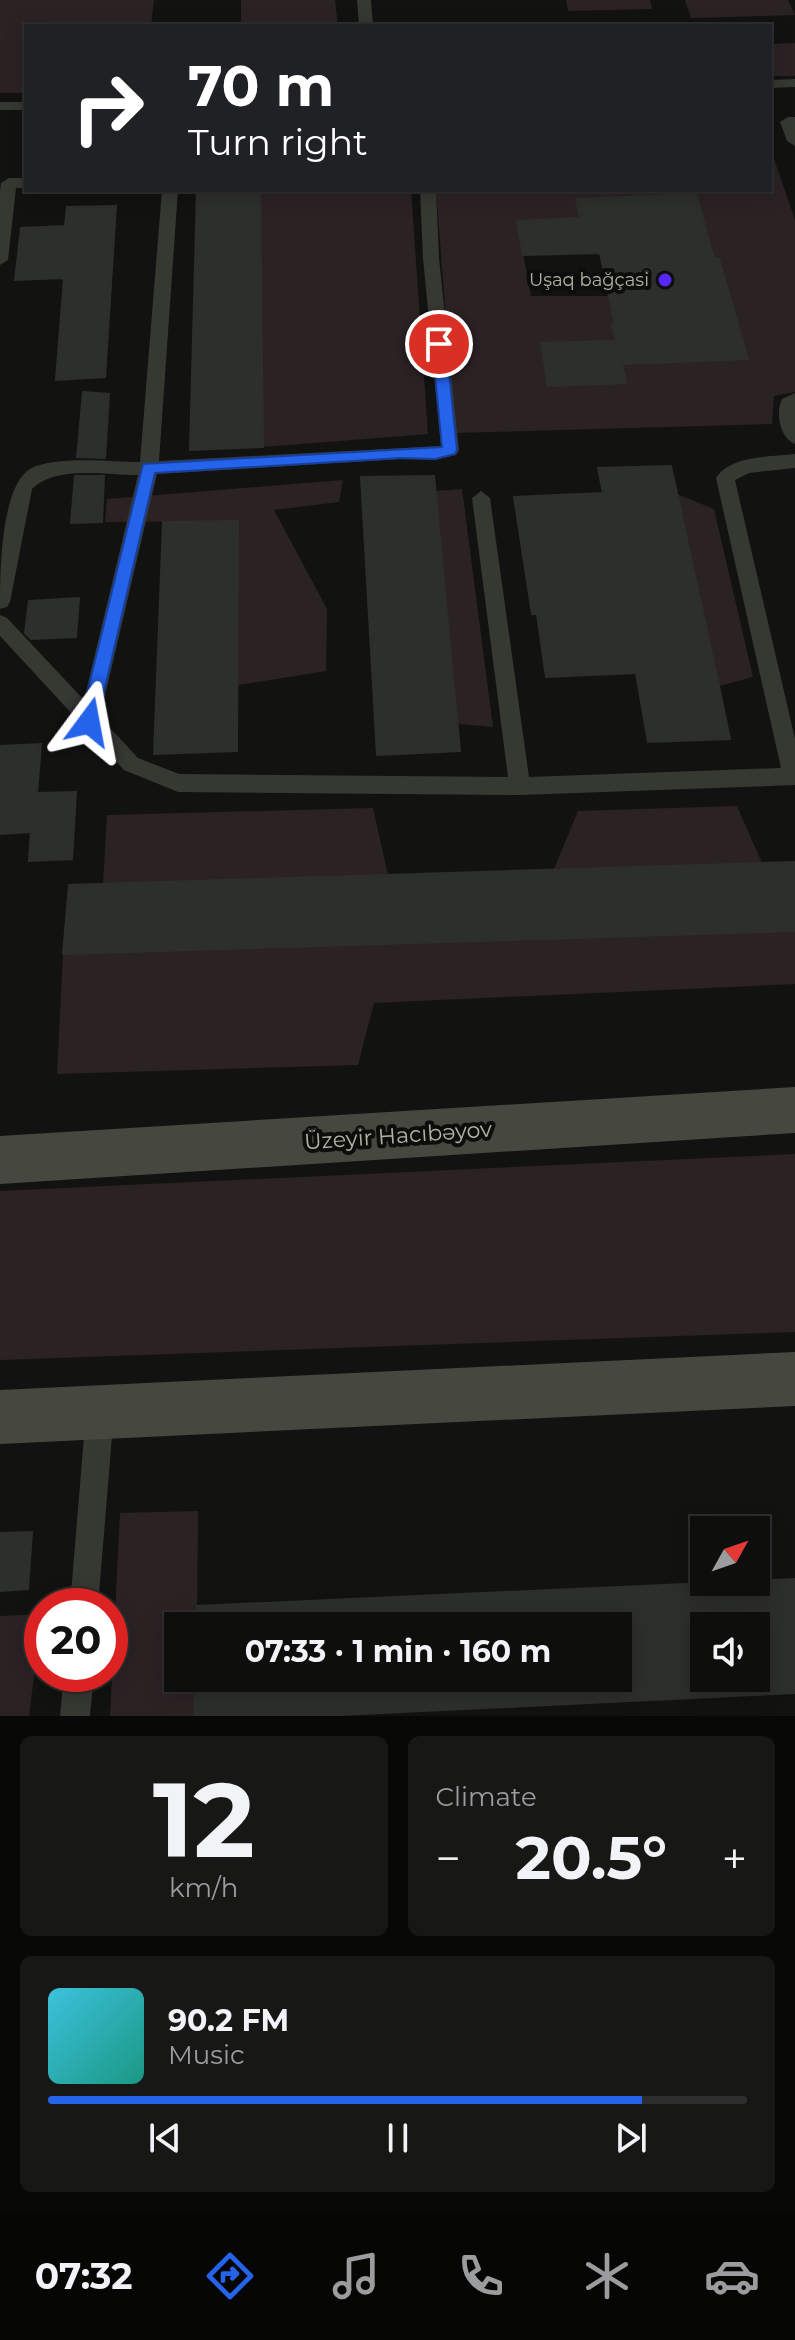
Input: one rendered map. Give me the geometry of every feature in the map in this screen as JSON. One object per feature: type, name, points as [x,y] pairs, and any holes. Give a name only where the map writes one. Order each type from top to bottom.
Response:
[{"type":"street","name":"Üzeyir Hacıbəyov","points":[[0,1160],[795,1110]]},
{"type":"street","points":[[0,1417],[795,1379]]},
{"type":"lane","points":[[364,0],[366,24]]},
{"type":"lane","points":[[772,84],[795,83]]},
{"type":"lane","points":[[0,106],[24,106]]},
{"type":"lane","points":[[772,123],[792,122],[795,141]]},
{"type":"lane","points":[[0,260],[9,183],[24,183]]},
{"type":"lane","points":[[89,722],[149,468],[170,192]]},
{"type":"lane","points":[[0,602],[23,487],[36,474],[58,469],[149,468],[401,453],[435,454],[450,450],[431,258],[428,192]]},
{"type":"lane","points":[[795,399],[788,403],[786,412],[795,438]]},
{"type":"lane","points":[[0,623],[131,764],[178,783],[520,786],[794,776],[725,478],[732,471],[744,467],[795,461]]},
{"type":"lane","points":[[481,498],[520,786]]},
{"type":"lane","points":[[85,1588],[100,1412]]},
{"type":"lane","points":[[75,1716],[77,1692]]},
{"type":"shaded area","points":[[0,0],[154,0],[151,24],[24,24],[24,93],[0,93]]},
{"type":"shaded area","points":[[241,0],[335,0],[338,24],[241,24]]},
{"type":"shaded area","points":[[566,0],[650,0],[652,9],[568,11]]},
{"type":"shaded area","points":[[685,0],[788,0],[795,15],[691,18]]},
{"type":"shaded area","points":[[795,43],[795,76],[772,76],[772,44]]},
{"type":"shaded area","points":[[772,153],[795,220],[795,392],[774,396],[772,424],[455,433],[436,192],[772,192]],"holes":[[[696,195],[706,230],[668,261],[730,300],[748,359],[622,364],[542,343],[616,341],[613,325],[668,323],[609,296],[531,296],[517,221],[580,218],[576,199]]]},
{"type":"shaded area","points":[[260,192],[411,192],[428,434],[263,447]]},
{"type":"shaded area","points":[[343,480],[339,502],[274,510],[327,609],[326,671],[238,685],[238,521],[105,522],[107,499]]},
{"type":"shaded area","points":[[462,489],[493,727],[458,724],[436,491]]},
{"type":"shaded area","points":[[677,494],[714,509],[753,677],[719,686]]},
{"type":"shaded area","points":[[737,806],[762,863],[554,869],[578,811]]},
{"type":"shaded area","points":[[373,808],[388,875],[103,884],[107,815]]},
{"type":"shaded area","points":[[795,931],[795,984],[374,1003],[358,1065],[57,1074],[63,954]]},
{"type":"shaded area","points":[[795,1154],[795,1332],[0,1360],[0,1191]]},
{"type":"shaded area","points":[[198,1511],[197,1612],[164,1612],[164,1692],[195,1692],[194,1716],[110,1716],[111,1692],[128,1692],[128,1588],[116,1588],[120,1513]]},
{"type":"shaded area","points":[[24,1615],[24,1692],[32,1692],[29,1716],[0,1716],[0,1616]]},
{"type":"building","points":[[197,192],[260,192],[263,447],[190,450]]},
{"type":"building","name":"Uşaq bağçasi","points":[[696,194],[748,359],[622,364],[626,383],[548,386],[541,343],[616,341],[612,325],[615,325],[600,253],[523,255],[517,221],[580,218],[576,199]]},
{"type":"building","points":[[116,206],[105,377],[56,380],[64,278],[15,280],[21,228],[65,226],[67,207]]},
{"type":"building","points":[[83,392],[109,394],[105,458],[77,457]]},
{"type":"building","points":[[671,466],[730,739],[648,742],[636,673],[546,677],[537,614],[532,614],[514,497],[603,493],[598,468]]},
{"type":"building","points":[[75,476],[104,476],[102,522],[71,523]]},
{"type":"building","points":[[434,476],[460,751],[377,755],[361,477]]},
{"type":"building","points":[[238,521],[237,751],[154,754],[163,522]]},
{"type":"building","points":[[79,598],[76,637],[31,639],[25,633],[29,601]]},
{"type":"building","points":[[41,744],[37,793],[76,792],[72,859],[29,861],[31,832],[0,834],[0,746]]},
{"type":"building","points":[[795,862],[795,931],[63,954],[69,885]]},
{"type":"building","points":[[32,1532],[28,1588],[0,1591],[0,1533]]},
{"type":"building","points":[[795,1579],[795,1693],[320,1716],[194,1716],[195,1692],[632,1692],[632,1612],[197,1612],[197,1606],[690,1584],[690,1596],[770,1596],[770,1580]]},
{"type":"place","name":"Uşaq bağçasi","points":[[665,280]]},
{"type":"route","points":[[89,722],[149,468],[401,453],[435,454],[450,450],[439,344]]}]
